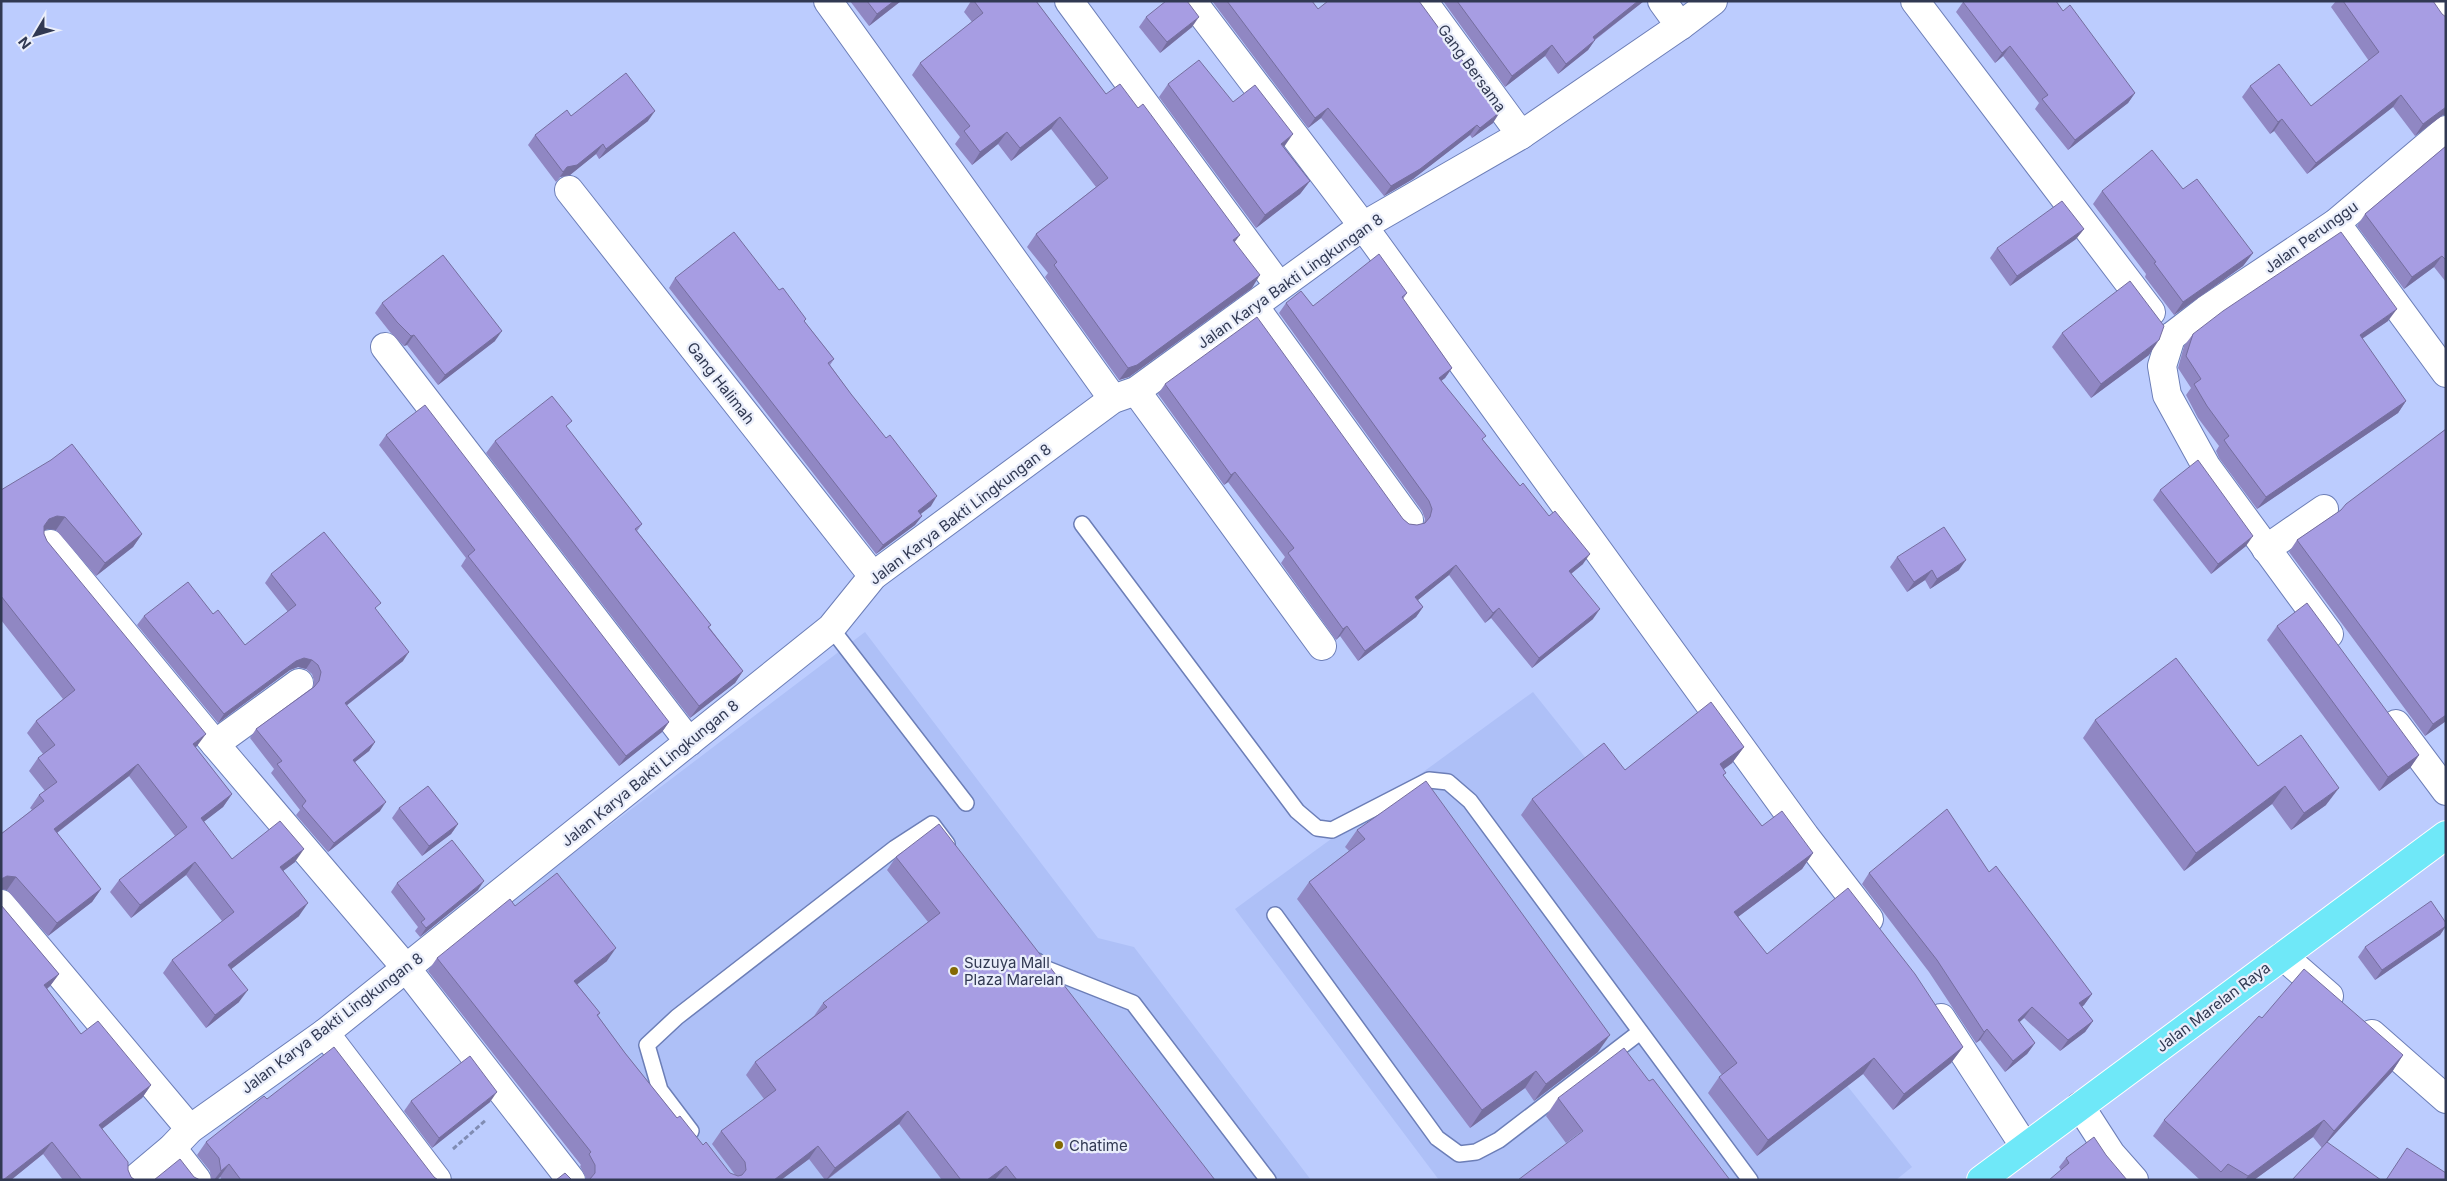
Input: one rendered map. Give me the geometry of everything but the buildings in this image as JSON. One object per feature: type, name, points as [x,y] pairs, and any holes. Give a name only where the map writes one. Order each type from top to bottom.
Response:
[{"type":"main road","name":"Jalan Marelan Raya","points":[[1981,1180],[2446,835]]},
{"type":"street","points":[[828,1],[1125,395],[1322,646]]},
{"type":"street","points":[[1069,1],[1279,286]]},
{"type":"street","points":[[1192,1],[1362,226],[1805,836],[1882,935]]},
{"type":"street","name":"Gang Bersama","points":[[1423,1],[1521,135]]},
{"type":"street","points":[[1662,1],[1680,26]]},
{"type":"street","name":"Jalan Karya Bakti Lingkungan 8","points":[[134,1180],[181,1139],[325,1033],[831,628],[873,576],[1125,395],[1254,306],[1362,226],[1521,135],[1680,26],[1713,1]]},
{"type":"street","points":[[1915,1],[2170,337],[2162,366],[2167,394],[2206,466],[2341,651]]},
{"type":"street","points":[[2434,1],[2446,16]]},
{"type":"street","name":"Jalan Perunggu","points":[[2170,337],[2206,310],[2336,223],[2446,130]]},
{"type":"street","name":"Gang Halimah","points":[[569,190],[873,576]]},
{"type":"street","points":[[2336,223],[2446,373]]},
{"type":"street","points":[[1254,306],[1409,520]]},
{"type":"street","points":[[385,348],[689,742]]},
{"type":"street","points":[[2266,549],[2324,509]]},
{"type":"street","points":[[50,544],[215,744],[406,968],[571,1180]]},
{"type":"street","points":[[215,744],[299,683]]},
{"type":"street","points":[[2382,705],[2446,791]]},
{"type":"street","points":[[1,904],[181,1139],[197,1180]]},
{"type":"street","points":[[2283,956],[2446,1099]]},
{"type":"street","points":[[1928,998],[2025,1147]]},
{"type":"street","points":[[325,1033],[433,1174]]},
{"type":"street","points":[[2080,1106],[2111,1154],[2134,1180]]},
{"type":"lane","points":[[1082,524],[1297,811],[1317,828],[1332,830],[1429,780],[1448,782],[1470,801],[1750,1180]]},
{"type":"lane","points":[[831,628],[966,803]]},
{"type":"lane","points":[[700,1142],[660,1090],[647,1046],[677,1017],[895,848],[932,824],[955,854]]},
{"type":"lane","points":[[1275,915],[1437,1138],[1459,1154],[1476,1152],[1498,1140],[1640,1032]]},
{"type":"lane","points":[[1030,952],[1042,967],[1133,1003],[1268,1180]]},
{"type":"path","points":[[433,1174],[509,1100]]},
{"type":"shaded area","points":[[865,632],[1098,938],[1134,947],[1311,1180],[711,1180],[505,905]]},
{"type":"shaded area","points":[[1533,692],[1912,1167],[1896,1180],[1439,1180],[1235,909]]},
{"type":"place","name":"Suzuya Mall Plaza Marelan","points":[[954,971]]},
{"type":"place","name":"Chatime","points":[[1059,1145]]}]
